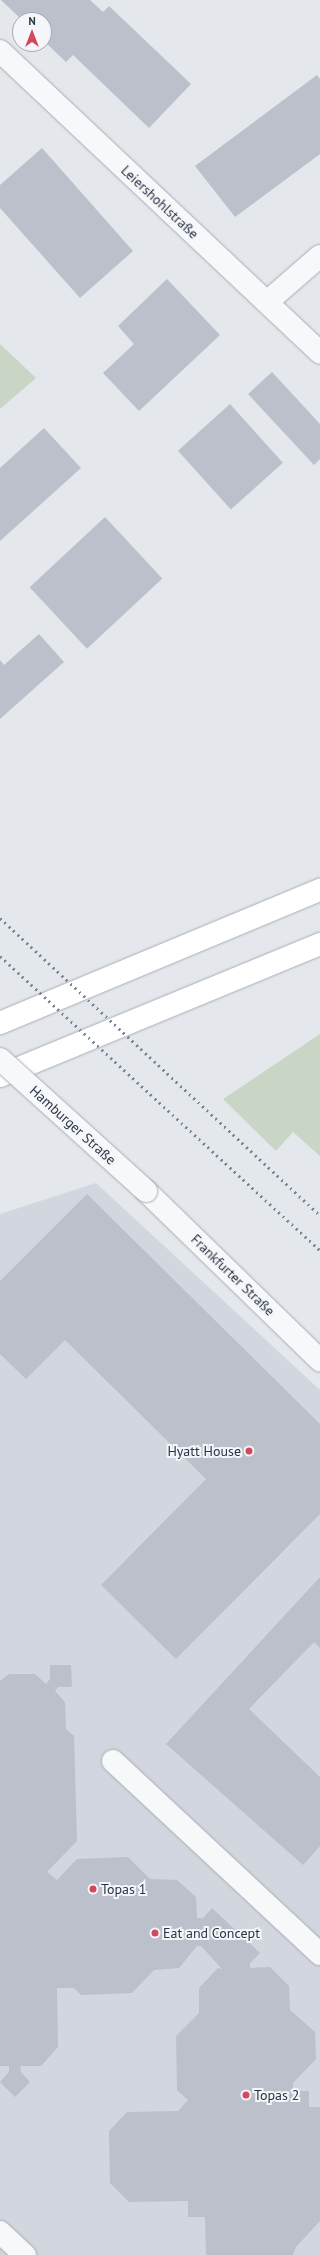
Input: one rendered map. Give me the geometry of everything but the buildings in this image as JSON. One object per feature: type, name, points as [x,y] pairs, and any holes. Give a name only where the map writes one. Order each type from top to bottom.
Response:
[{"type":"highway","points":[[0,1023],[320,890]]},
{"type":"highway","points":[[0,1076],[320,944]]},
{"type":"street","name":"Leiershohlstraße","points":[[0,51],[320,353]]},
{"type":"street","points":[[267,302],[320,256]]},
{"type":"street","name":"Hamburger Straße","points":[[0,1059],[146,1191]]},
{"type":"street","name":"Frankfurter Straße","points":[[146,1191],[320,1360]]},
{"type":"street","points":[[113,1761],[320,1954]]},
{"type":"street","points":[[0,2232],[24,2255]]},
{"type":"shaded area","points":[[96,1183],[320,1390],[320,2255],[0,2255],[0,1214]]},
{"type":"green space","points":[[0,344],[36,378],[0,409]]},
{"type":"green space","points":[[320,1034],[320,1156],[293,1132],[276,1151],[223,1099]]},
{"type":"railway","points":[[0,918],[320,1215]]},
{"type":"railway","points":[[0,956],[320,1250]]},
{"type":"place","name":"Hyatt House","points":[[249,1451]]},
{"type":"place","name":"Topas 1","points":[[93,1889]]},
{"type":"place","name":"Eat and Concept","points":[[155,1933]]},
{"type":"place","name":"Topas 2","points":[[246,2095]]}]
